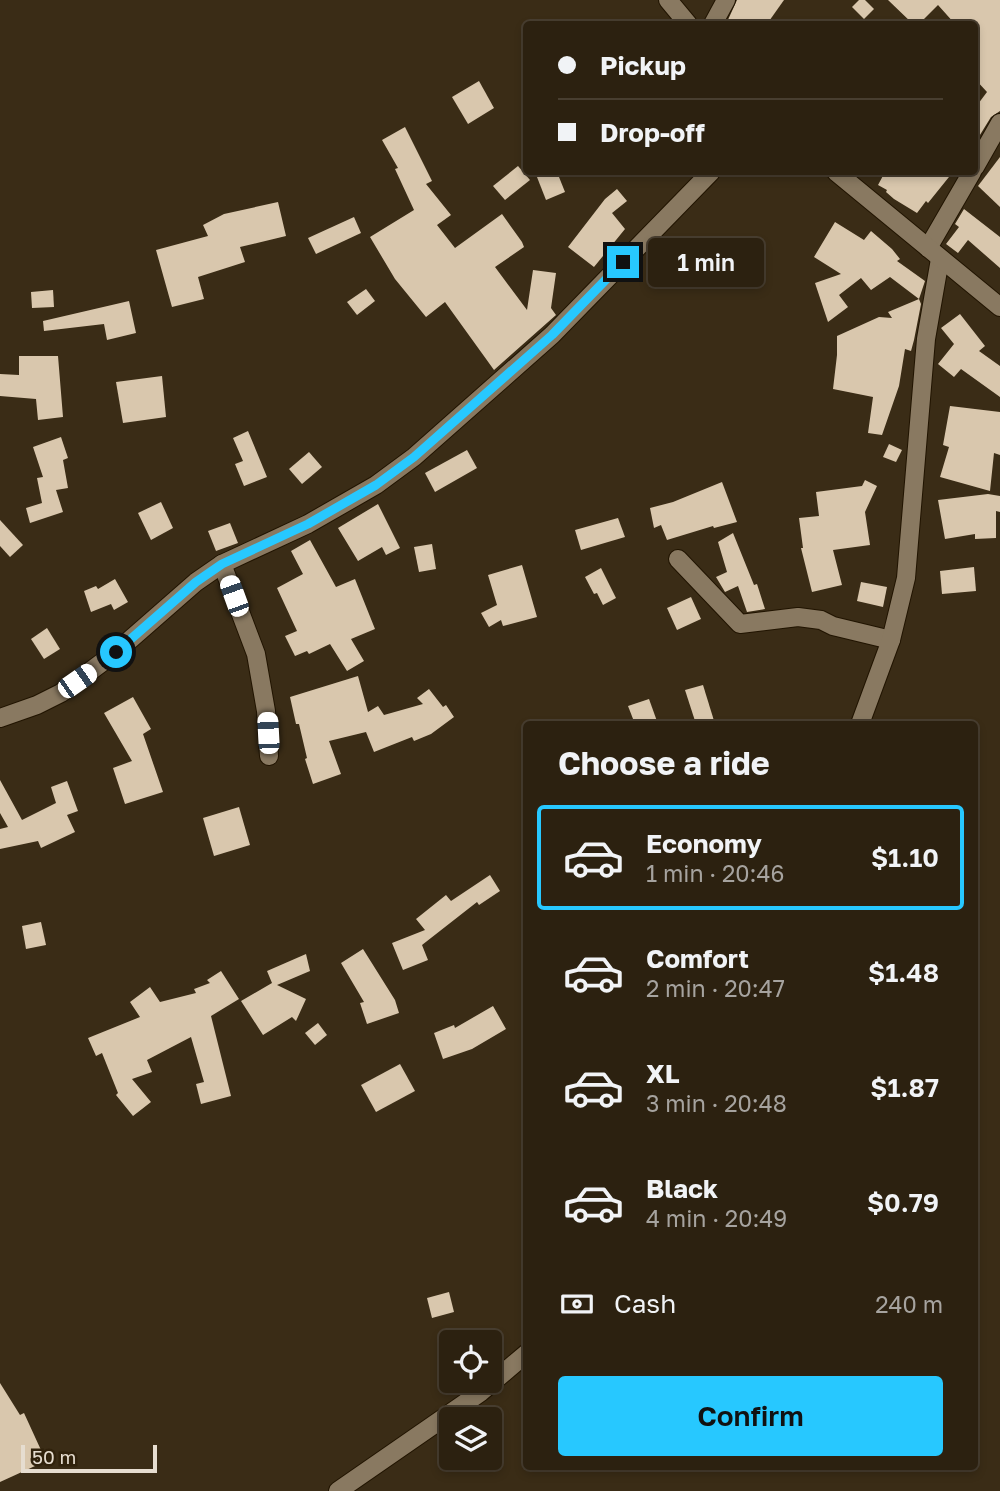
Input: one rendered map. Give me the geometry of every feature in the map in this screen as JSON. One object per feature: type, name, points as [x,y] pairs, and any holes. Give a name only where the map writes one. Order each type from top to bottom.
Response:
[{"type":"street","points":[[667,0],[685,21]]},
{"type":"street","points":[[715,21],[726,0]]},
{"type":"street","points":[[978,162],[1000,123]]},
{"type":"street","points":[[0,718],[61,693],[94,670],[196,582],[222,564],[308,524],[376,485],[414,457],[552,335],[708,175]]},
{"type":"street","points":[[840,175],[1000,307]]},
{"type":"street","points":[[861,721],[891,640],[906,578],[934,253],[971,175]]},
{"type":"street","points":[[678,559],[740,624],[798,617],[821,620],[833,626],[891,640]]},
{"type":"street","points":[[222,564],[256,654],[266,711],[269,756]]},
{"type":"street","points":[[338,1491],[481,1392],[523,1356]]},
{"type":"building","points":[[737,0],[784,0],[769,21],[727,21]]},
{"type":"building","points":[[859,0],[865,0],[874,9],[864,19],[852,7]]},
{"type":"building","points":[[888,0],[1000,0],[1000,111],[991,117],[978,138],[978,104],[987,92],[978,82],[978,21],[952,21],[938,5],[922,21],[910,21]]},
{"type":"building","points":[[479,81],[494,108],[468,124],[452,97]]},
{"type":"building","points":[[405,127],[432,181],[426,184],[451,215],[437,225],[455,248],[502,214],[524,247],[495,267],[527,310],[533,270],[556,273],[551,308],[556,315],[494,370],[445,302],[426,317],[395,279],[370,237],[414,210],[395,169],[398,168],[382,140]]},
{"type":"building","points":[[1000,157],[1000,207],[978,186]]},
{"type":"building","points":[[518,166],[530,180],[505,200],[493,186]]},
{"type":"building","points":[[536,175],[558,175],[565,192],[546,200]]},
{"type":"building","points":[[883,175],[951,175],[917,213],[878,185]]},
{"type":"building","points":[[617,189],[627,201],[612,213],[625,229],[594,267],[568,247],[605,199]]},
{"type":"building","points":[[278,202],[286,236],[240,247],[245,262],[198,277],[204,299],[172,307],[156,250],[208,236],[203,225],[224,214]]},
{"type":"building","points":[[964,209],[1000,237],[1000,268],[968,240],[958,253],[946,244],[959,227],[955,224]]},
{"type":"building","points":[[354,217],[361,233],[316,254],[308,238]]},
{"type":"building","points":[[835,222],[864,240],[871,231],[892,249],[900,259],[897,261],[925,281],[919,299],[890,277],[871,290],[861,278],[839,295],[848,307],[828,322],[815,283],[841,274],[814,257]]},
{"type":"building","points":[[366,289],[375,301],[357,315],[347,302]]},
{"type":"building","points":[[53,290],[54,307],[32,308],[31,292]]},
{"type":"building","points":[[919,299],[921,304],[914,340],[911,351],[905,349],[899,386],[882,435],[868,433],[873,397],[833,389],[837,336],[879,317],[892,318],[888,312]]},
{"type":"building","points":[[129,301],[136,333],[107,340],[104,324],[44,331],[43,321]]},
{"type":"building","points":[[960,314],[985,346],[979,351],[1000,366],[1000,397],[961,369],[954,377],[938,364],[954,344],[941,328]]},
{"type":"building","points":[[19,356],[58,356],[63,417],[38,420],[36,399],[0,396],[0,374],[19,375]]},
{"type":"building","points":[[162,376],[166,417],[123,423],[116,382]]},
{"type":"building","points":[[950,406],[1000,412],[1000,455],[994,453],[990,491],[940,477],[949,447],[943,445]]},
{"type":"building","points":[[248,431],[267,477],[244,486],[235,464],[243,461],[233,438]]},
{"type":"building","points":[[61,437],[68,458],[63,460],[68,488],[56,490],[63,512],[30,523],[26,508],[42,503],[37,478],[43,477],[33,447]]},
{"type":"building","points":[[889,444],[902,450],[896,462],[883,457]]},
{"type":"building","points":[[467,450],[477,468],[435,492],[425,473]]},
{"type":"building","points":[[309,452],[322,467],[302,484],[289,469]]},
{"type":"building","points":[[865,480],[877,486],[865,512],[870,545],[833,550],[842,585],[812,592],[801,548],[799,518],[819,516],[816,492],[862,486]]},
{"type":"building","points":[[722,482],[737,522],[714,528],[713,526],[667,540],[661,525],[654,528],[650,508],[673,502]]},
{"type":"building","points":[[988,494],[1000,496],[1000,512],[996,511],[996,538],[975,539],[975,534],[945,539],[938,500]]},
{"type":"building","points":[[161,502],[173,528],[151,540],[138,513]]},
{"type":"building","points":[[378,504],[400,548],[386,555],[382,547],[358,561],[338,528]]},
{"type":"building","points":[[618,518],[625,537],[581,550],[575,530]]},
{"type":"building","points":[[0,520],[23,545],[10,557],[0,546]]},
{"type":"building","points":[[230,523],[238,543],[216,551],[208,531]]},
{"type":"building","points":[[733,533],[754,585],[757,584],[765,609],[747,612],[738,586],[725,592],[716,577],[727,572],[718,542]]},
{"type":"building","points":[[310,540],[336,587],[355,579],[375,629],[351,639],[364,661],[347,671],[330,644],[309,654],[307,651],[295,656],[285,636],[297,631],[277,588],[303,574],[291,551]]},
{"type":"building","points":[[432,544],[436,569],[419,572],[414,547]]},
{"type":"building","points":[[522,565],[537,617],[503,626],[501,620],[489,627],[481,613],[497,605],[488,575]]},
{"type":"building","points":[[974,567],[976,591],[942,594],[940,571]]},
{"type":"building","points":[[601,568],[616,598],[603,605],[585,577]]},
{"type":"building","points":[[115,579],[128,602],[114,610],[111,604],[91,612],[84,591],[96,586],[98,589]]},
{"type":"building","points":[[861,582],[887,587],[883,607],[857,601]]},
{"type":"building","points":[[691,597],[701,619],[677,630],[667,608]]},
{"type":"building","points":[[47,628],[60,649],[44,659],[31,639]]},
{"type":"building","points":[[358,676],[368,712],[378,706],[384,715],[423,704],[417,698],[429,689],[454,717],[431,734],[414,741],[412,737],[374,752],[366,732],[329,741],[341,774],[313,784],[290,697]]},
{"type":"building","points":[[703,685],[714,721],[695,721],[685,690]]},
{"type":"building","points":[[133,697],[151,729],[143,734],[163,792],[125,804],[113,768],[132,761],[104,713]]},
{"type":"building","points":[[649,699],[657,721],[634,721],[628,706]]},
{"type":"building","points":[[0,780],[22,820],[56,803],[51,787],[67,781],[78,811],[67,815],[75,832],[41,848],[38,841],[0,849],[0,829],[8,827],[0,813]]},
{"type":"building","points":[[239,807],[250,845],[214,856],[203,818]]},
{"type":"building","points":[[490,875],[500,891],[479,905],[477,902],[422,945],[428,960],[403,970],[392,943],[425,930],[416,919],[446,895],[451,901]]},
{"type":"building","points":[[41,922],[46,945],[26,949],[22,926]]},
{"type":"building","points":[[363,949],[395,1000],[399,1013],[367,1024],[360,1003],[364,1002],[341,963]]},
{"type":"building","points":[[306,954],[310,971],[277,985],[306,999],[296,1021],[292,1017],[263,1035],[241,1001],[272,983],[267,971]]},
{"type":"building","points":[[221,971],[239,999],[211,1016],[231,1096],[201,1104],[196,1084],[204,1082],[191,1037],[147,1060],[152,1072],[132,1079],[151,1102],[133,1116],[116,1095],[118,1093],[102,1053],[96,1056],[88,1038],[140,1017],[130,1002],[150,987],[160,1002],[196,993],[194,989],[210,983],[207,980]]},
{"type":"building","points":[[493,1006],[506,1029],[472,1049],[443,1059],[434,1033],[454,1025],[455,1028]]},
{"type":"building","points":[[318,1023],[327,1035],[315,1045],[305,1033]]},
{"type":"building","points":[[400,1064],[415,1091],[376,1112],[361,1085]]},
{"type":"building","points":[[449,1292],[454,1312],[432,1318],[427,1298]]},
{"type":"building","points":[[0,1383],[20,1415],[24,1413],[46,1461],[0,1482]]},
{"type":"route","points":[[116,652],[196,582],[222,564],[308,524],[376,485],[414,457],[552,335],[623,262]]}]
